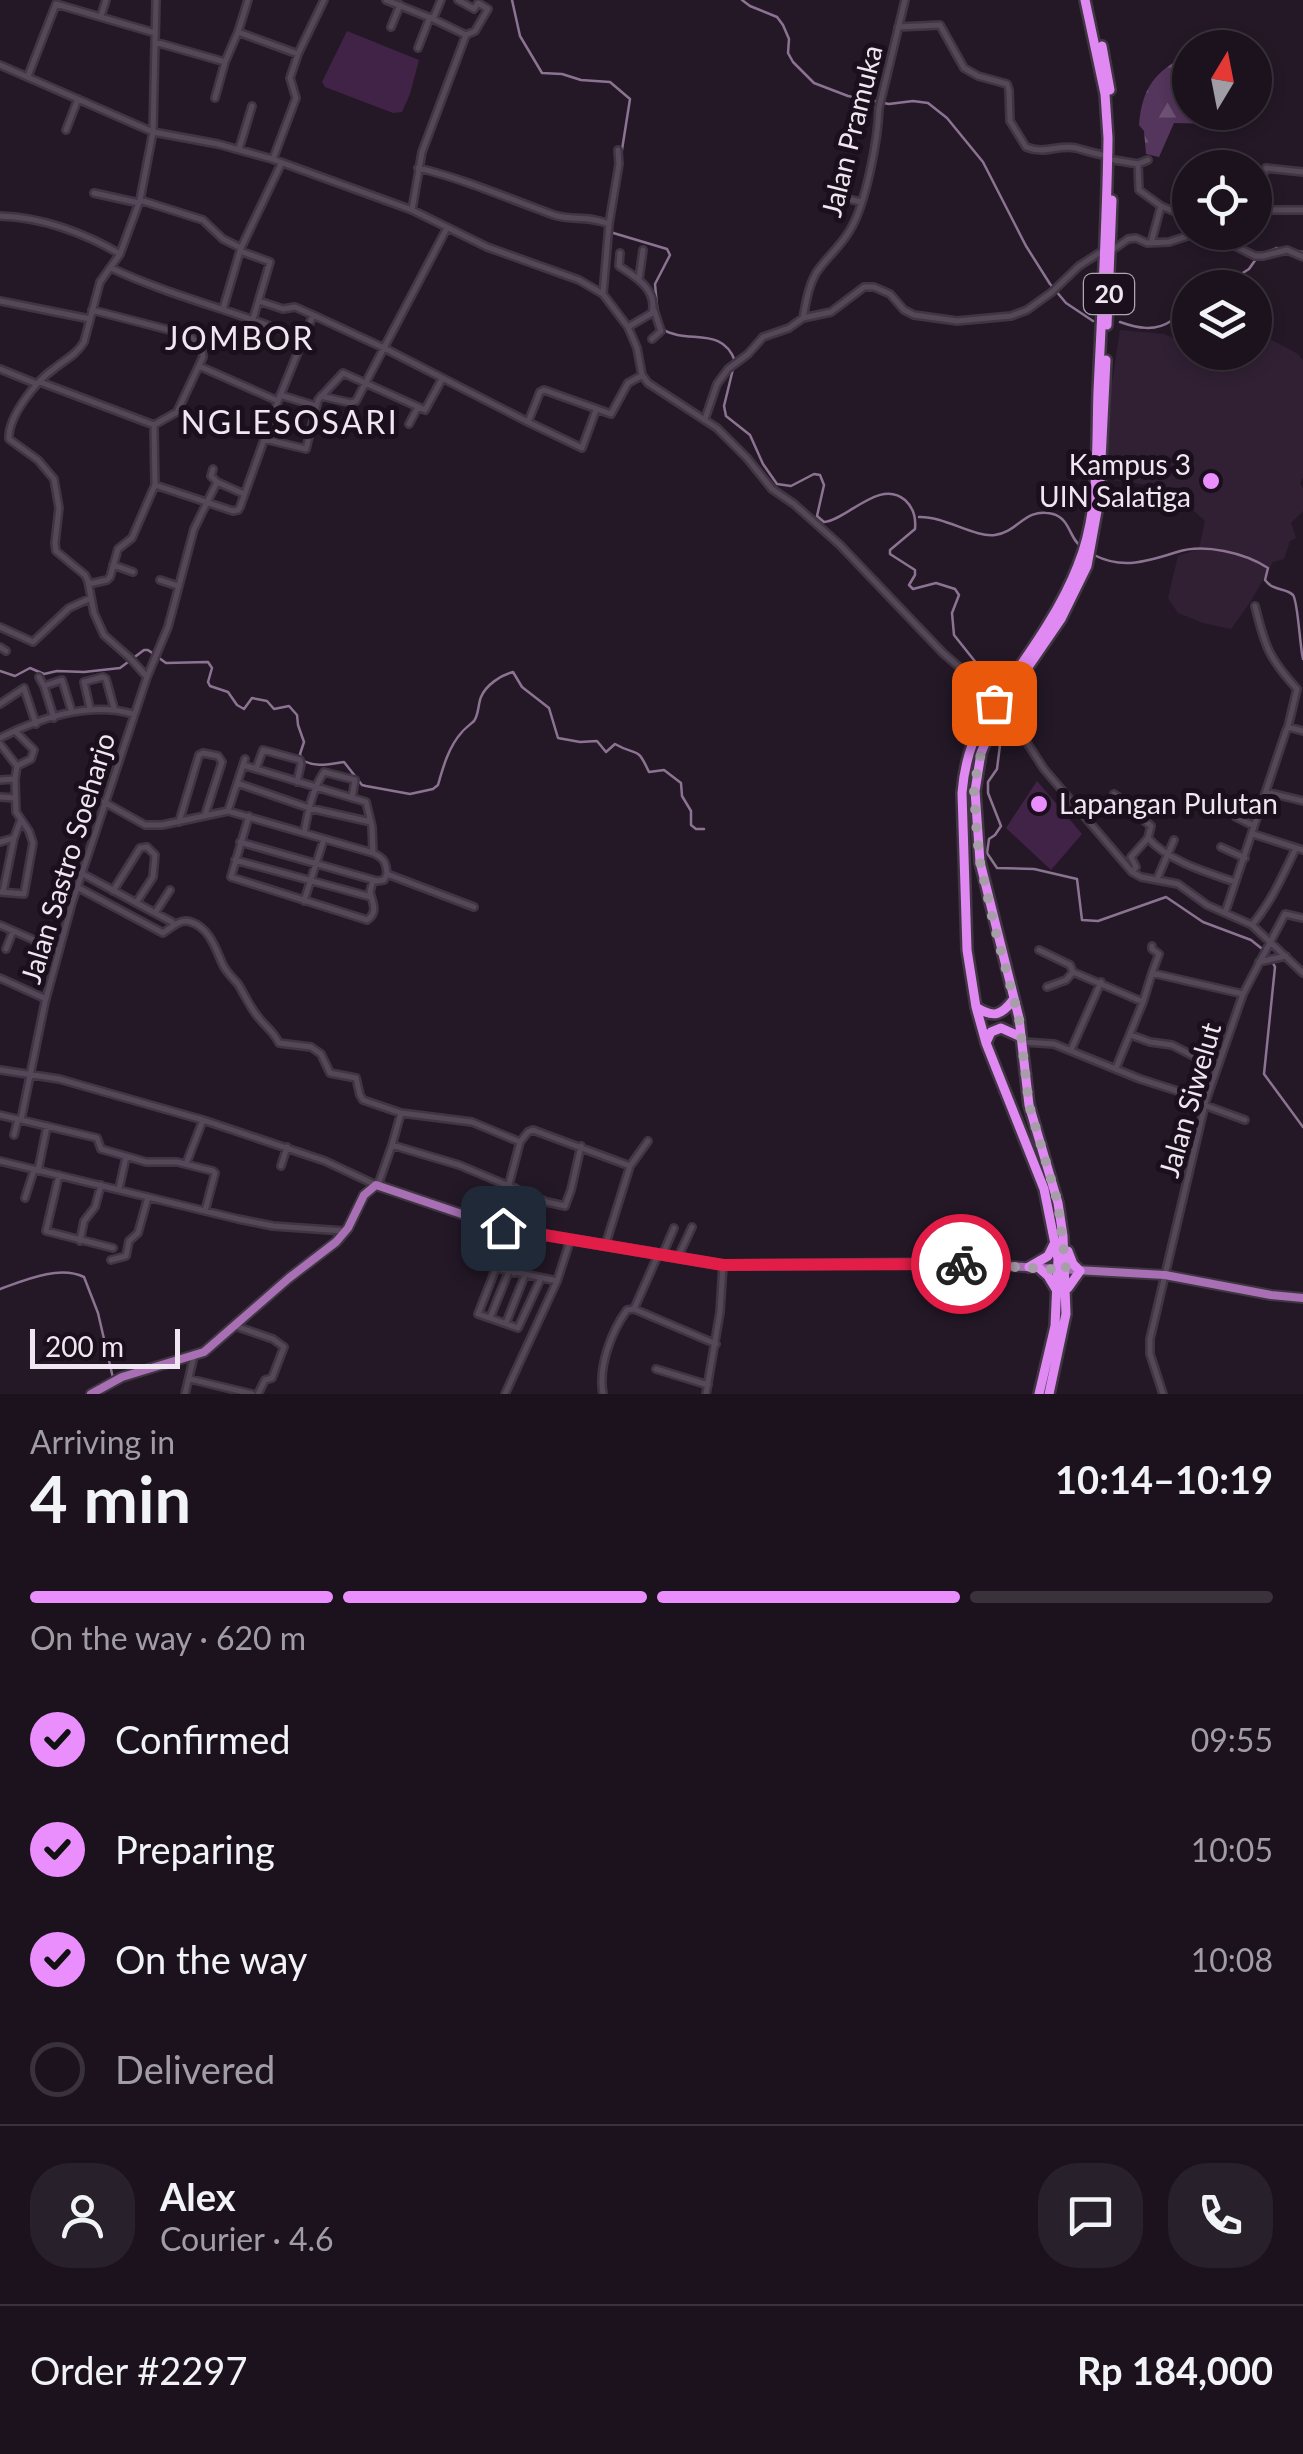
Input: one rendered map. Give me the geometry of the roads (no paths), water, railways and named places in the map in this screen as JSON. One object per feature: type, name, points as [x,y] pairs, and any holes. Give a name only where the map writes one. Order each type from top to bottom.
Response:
[{"type":"highway","name":"20","points":[[997,706],[1060,619],[1083,564],[1101,478],[1112,105],[1088,0]]},
{"type":"highway","name":"20","points":[[1060,1239],[976,1008],[967,950],[962,793],[964,769],[1005,687],[1072,588]]},
{"type":"highway","points":[[1005,687],[986,689],[986,725],[1012,723],[1019,680]]},
{"type":"highway","name":"20","points":[[986,725],[974,792],[980,862],[1019,1018],[1029,1105],[1058,1203],[1062,1294],[1054,1332],[1050,1394]]},
{"type":"highway","points":[[976,1008],[996,1016],[1013,1000]]},
{"type":"highway","points":[[986,1044],[991,1032],[1001,1028],[1022,1040]]},
{"type":"highway","points":[[1060,1239],[1080,1271],[1062,1294],[1048,1276],[1034,1268],[1060,1239]]},
{"type":"highway","name":"20","points":[[1038,1394],[1051,1361]]},
{"type":"main road","points":[[91,1394],[122,1377],[194,1356],[215,1344],[336,1242],[364,1195],[377,1185],[503,1228],[723,1265],[958,1264],[1062,1269],[1165,1275],[1303,1298]]},
{"type":"street","points":[[101,17],[106,0]]},
{"type":"street","points":[[9,439],[13,418],[38,383],[79,351],[84,342],[100,282],[120,254],[140,202],[153,132],[156,0]]},
{"type":"street","points":[[216,98],[248,0]]},
{"type":"street","points":[[272,160],[296,98],[290,78],[324,0]]},
{"type":"street","points":[[387,0],[466,35]]},
{"type":"street","points":[[418,48],[441,0]]},
{"type":"street","points":[[412,210],[418,168],[466,35],[476,30],[488,8],[478,3],[474,9],[458,0]]},
{"type":"street","name":"Jalan Pramuka","points":[[804,318],[814,278],[848,235],[857,217],[905,0]]},
{"type":"street","points":[[28,76],[56,2],[155,33]]},
{"type":"street","points":[[391,26],[400,5]]},
{"type":"street","points":[[898,26],[940,24],[964,68],[1006,84],[1010,90],[1010,121],[1026,148],[1042,152],[1074,148],[1138,164],[1148,160]]},
{"type":"street","points":[[238,32],[298,54]]},
{"type":"street","points":[[156,42],[225,62]]},
{"type":"street","points":[[0,65],[153,132],[239,149],[412,210],[486,247],[565,274],[603,294],[628,326],[642,375],[729,439],[772,489],[840,545],[943,653],[986,689],[1044,769],[1132,872],[1178,884],[1207,904],[1252,925],[1266,947],[1286,956],[1303,973]]},
{"type":"street","points":[[66,130],[78,99]]},
{"type":"street","points":[[239,149],[252,106]]},
{"type":"street","points":[[603,294],[608,224],[620,164],[618,150]]},
{"type":"street","points":[[224,309],[240,249],[282,163]]},
{"type":"street","points":[[1138,164],[1139,190],[1172,210]]},
{"type":"street","points":[[418,168],[560,216],[592,218],[608,224]]},
{"type":"street","points":[[1272,169],[1303,172]]},
{"type":"street","points":[[94,193],[203,220],[223,239],[270,262],[252,318]]},
{"type":"street","points":[[844,198],[860,202]]},
{"type":"street","points":[[1151,242],[1160,206]]},
{"type":"street","points":[[1272,211],[1303,210]]},
{"type":"street","points":[[0,216],[39,220],[120,254]]},
{"type":"street","points":[[321,396],[356,401],[448,228]]},
{"type":"street","points":[[704,419],[717,384],[763,337],[804,318],[831,312],[869,286],[890,294],[909,313],[957,320],[1018,314],[1052,292],[1080,266],[1130,238],[1172,240]]},
{"type":"street","points":[[639,279],[644,250]]},
{"type":"street","points":[[1245,250],[1260,256],[1288,250],[1303,257]]},
{"type":"street","points":[[620,253],[619,266],[648,290],[661,331],[652,339]]},
{"type":"street","points":[[111,268],[303,339]]},
{"type":"street","points":[[0,301],[90,319]]},
{"type":"street","points":[[259,301],[284,310],[295,307],[313,315],[582,448],[596,410]]},
{"type":"street","points":[[0,369],[154,426],[172,417],[199,366],[202,347],[190,336],[92,310]]},
{"type":"street","points":[[628,326],[654,310]]},
{"type":"street","points":[[155,485],[238,510],[313,315]]},
{"type":"street","points":[[199,366],[279,398],[316,406]]},
{"type":"street","points":[[264,438],[306,449],[316,406],[343,373],[426,409],[442,379]]},
{"type":"street","points":[[528,422],[544,390],[611,414],[628,383],[642,375]]},
{"type":"street","points":[[409,424],[418,406]]},
{"type":"street","points":[[89,584],[107,580],[120,546],[132,538],[155,485],[154,426]]},
{"type":"street","points":[[0,438],[9,439],[38,460],[54,480],[59,508],[56,551],[85,574],[101,630],[146,676]]},
{"type":"street","points":[[213,469],[211,476],[217,482],[244,494]]},
{"type":"street","name":"Jalan Sastro Soeharjo","points":[[14,1135],[80,873],[146,676],[168,628],[194,529],[217,482]]},
{"type":"street","points":[[112,565],[133,572]]},
{"type":"street","points":[[160,580],[178,586]]},
{"type":"street","points":[[0,627],[33,642],[68,608],[91,598]]},
{"type":"street","points":[[1225,913],[1288,727],[1297,689],[1267,648],[1255,606]]},
{"type":"street","points":[[38,676],[54,718]]},
{"type":"street","points":[[90,708],[84,682],[103,677],[114,708]]},
{"type":"street","points":[[44,686],[62,680],[72,712]]},
{"type":"street","points":[[0,704],[24,688],[36,724]]},
{"type":"street","points":[[17,766],[4,755],[0,741],[14,731],[90,708],[114,708],[133,714]]},
{"type":"street","points":[[1288,727],[1303,731]]},
{"type":"street","points":[[14,731],[34,750],[31,759],[17,766]]},
{"type":"street","points":[[256,769],[263,750],[300,760],[297,782]]},
{"type":"street","points":[[179,822],[199,755],[203,753],[218,756],[222,762],[205,816]]},
{"type":"street","points":[[228,812],[244,762],[368,804],[373,853]]},
{"type":"street","points":[[17,766],[16,812],[28,830],[33,843],[24,894],[2,892],[21,821]]},
{"type":"street","points":[[304,833],[322,774],[328,772],[355,780],[352,798]]},
{"type":"street","points":[[0,780],[15,780]]},
{"type":"street","points":[[237,784],[309,808],[371,822]]},
{"type":"street","points":[[1266,792],[1303,801]]},
{"type":"street","points":[[1114,794],[1151,826],[1148,838],[1131,857],[1136,866],[1132,872]]},
{"type":"street","points":[[0,797],[15,798]]},
{"type":"street","points":[[104,802],[144,825],[228,812],[249,816],[373,853],[382,858],[387,874],[382,882],[240,842]]},
{"type":"street","points":[[1238,810],[1236,817],[1255,826]]},
{"type":"street","points":[[249,816],[231,878],[367,920],[374,909],[370,892],[373,880]]},
{"type":"street","points":[[1252,834],[1300,849],[1252,925]]},
{"type":"street","points":[[0,842],[14,838]]},
{"type":"street","points":[[1148,838],[1155,846],[1197,868],[1235,882]]},
{"type":"street","points":[[304,901],[324,839]]},
{"type":"street","points":[[1156,880],[1174,840]]},
{"type":"street","points":[[1221,847],[1245,858]]},
{"type":"street","points":[[113,891],[140,848],[147,848],[155,855],[155,872],[136,903]]},
{"type":"street","points":[[235,860],[371,897]]},
{"type":"street","points":[[80,873],[172,922]]},
{"type":"street","points":[[387,874],[474,907]]},
{"type":"street","points":[[77,886],[162,933],[178,922],[192,922],[212,940],[226,971],[279,1042],[311,1047],[320,1054],[330,1073],[356,1078],[364,1100],[401,1113],[472,1122],[520,1142]]},
{"type":"street","points":[[155,913],[170,890]]},
{"type":"street","points":[[1266,947],[1284,914],[1303,918]]},
{"type":"street","points":[[0,925],[59,951]]},
{"type":"street","points":[[6,949],[13,931]]},
{"type":"street","points":[[1116,1068],[1159,954],[1152,946]]},
{"type":"street","name":"Jalan Siwelut","points":[[1164,1394],[1149,1348],[1165,1275],[1205,1103],[1244,994],[1266,947]]},
{"type":"street","points":[[1039,950],[1070,966],[1073,972],[1143,1002]]},
{"type":"street","points":[[1259,962],[1286,956]]},
{"type":"street","points":[[1048,987],[1066,980],[1073,972]]},
{"type":"street","points":[[1152,973],[1244,994]]},
{"type":"street","points":[[0,978],[46,998]]},
{"type":"street","points":[[1071,1050],[1101,982]]},
{"type":"street","points":[[1131,1035],[1172,1045],[1218,1068]]},
{"type":"street","points":[[1022,1040],[1071,1050],[1245,1120]]},
{"type":"street","points":[[0,1070],[79,1084],[203,1120],[287,1148],[377,1185],[401,1113]]},
{"type":"street","points":[[0,1114],[97,1138],[101,1149],[126,1157],[155,1164],[169,1161],[215,1172],[205,1211]]},
{"type":"street","points":[[186,1164],[203,1120]]},
{"type":"street","points":[[26,1198],[46,1126]]},
{"type":"street","points":[[503,1228],[520,1142],[528,1132],[533,1130],[581,1146],[630,1166]]},
{"type":"street","points":[[606,1244],[630,1166],[648,1141]]},
{"type":"street","points":[[392,1145],[459,1165],[565,1206],[581,1146]]},
{"type":"street","points":[[281,1166],[287,1148]]},
{"type":"street","points":[[6,1154],[2,1162],[205,1211],[273,1226],[346,1231]]},
{"type":"street","points":[[119,1190],[126,1157]]},
{"type":"street","points":[[58,1175],[46,1231],[112,1248]]},
{"type":"street","points":[[80,1241],[84,1221],[95,1207],[101,1185]]},
{"type":"street","points":[[112,1260],[126,1256],[129,1241],[138,1233],[148,1196]]},
{"type":"street","points":[[634,1309],[674,1228]]},
{"type":"street","points":[[678,1259],[692,1228]]},
{"type":"street","points":[[490,1318],[512,1272],[525,1232]]},
{"type":"street","points":[[505,1394],[557,1281],[570,1240]]},
{"type":"street","points":[[706,1394],[716,1344],[723,1265]]},
{"type":"street","points":[[541,1278],[519,1327],[478,1312],[494,1270],[512,1272],[557,1281]]},
{"type":"street","points":[[506,1324],[525,1275]]},
{"type":"street","points":[[602,1394],[600,1378],[620,1321],[628,1310],[634,1309],[716,1344]]},
{"type":"street","points":[[190,1379],[255,1394],[264,1380],[272,1378],[284,1348],[274,1339],[234,1326]]},
{"type":"street","points":[[185,1394],[194,1356]]},
{"type":"street","points":[[656,1370],[708,1385]]},
{"type":"waterway","points":[[512,0],[520,36],[542,73],[610,82],[630,99],[621,156]]},
{"type":"waterway","points":[[742,0],[777,17],[789,39],[788,53],[793,62],[814,83],[848,96],[889,104],[928,103],[947,118],[983,162],[1050,284],[1066,303],[1093,321]]},
{"type":"waterway","points":[[610,232],[667,249],[670,255],[655,284],[658,317]]},
{"type":"waterway","points":[[1262,254],[1277,248],[1303,252]]},
{"type":"waterway","points":[[1247,270],[1256,259]]},
{"type":"waterway","points":[[1120,322],[1152,328],[1172,320]]},
{"type":"waterway","points":[[662,329],[713,339],[722,343],[735,361]]},
{"type":"waterway","points":[[733,369],[724,406],[726,416],[750,435],[777,484],[791,486],[814,474],[820,475],[824,485],[817,516],[824,522],[885,494],[908,503],[914,513],[915,529],[890,554],[915,570],[909,585],[913,589],[936,583],[955,589],[959,595],[952,613],[954,635],[993,684]]},
{"type":"waterway","points":[[919,517],[995,535],[1035,514],[1053,514],[1063,520],[1083,548]]},
{"type":"waterway","points":[[1094,555],[1125,563],[1188,549],[1212,549],[1259,563],[1268,568],[1268,584],[1293,595],[1303,659]]},
{"type":"waterway","points":[[0,671],[15,676],[30,668],[44,674],[120,668],[144,650],[166,663],[208,662],[212,668],[210,686],[228,692],[244,709],[252,698],[267,701],[274,709],[289,706],[297,715],[304,742],[302,760],[318,765],[344,762],[362,785],[410,794],[438,785],[450,750],[476,718],[483,693],[494,681],[513,672],[522,687],[549,708],[558,738],[597,741],[606,752],[615,744],[639,755],[649,772],[664,770],[681,783],[682,796],[691,811],[691,825],[704,829]]},
{"type":"waterway","points":[[1002,729],[997,769],[988,782],[988,793],[1001,826],[989,839],[987,853],[997,868],[1034,869],[1077,879],[1082,920],[1098,921],[1166,897],[1203,922],[1251,940],[1266,952]]},
{"type":"waterway","points":[[1273,963],[1264,1074],[1303,1127]]},
{"type":"waterway","points":[[0,1289],[53,1273],[84,1277],[98,1313],[113,1378]]},
{"type":"place","name":"Kampus 3 UIN Salatiga","points":[[1211,481]]},
{"type":"place","name":"Lapangan Pulutan","points":[[1039,804]]},
{"type":"district","name":"JOMBOR","points":[[240,339]]},
{"type":"district","name":"NGLESOSARI","points":[[290,423]]}]
